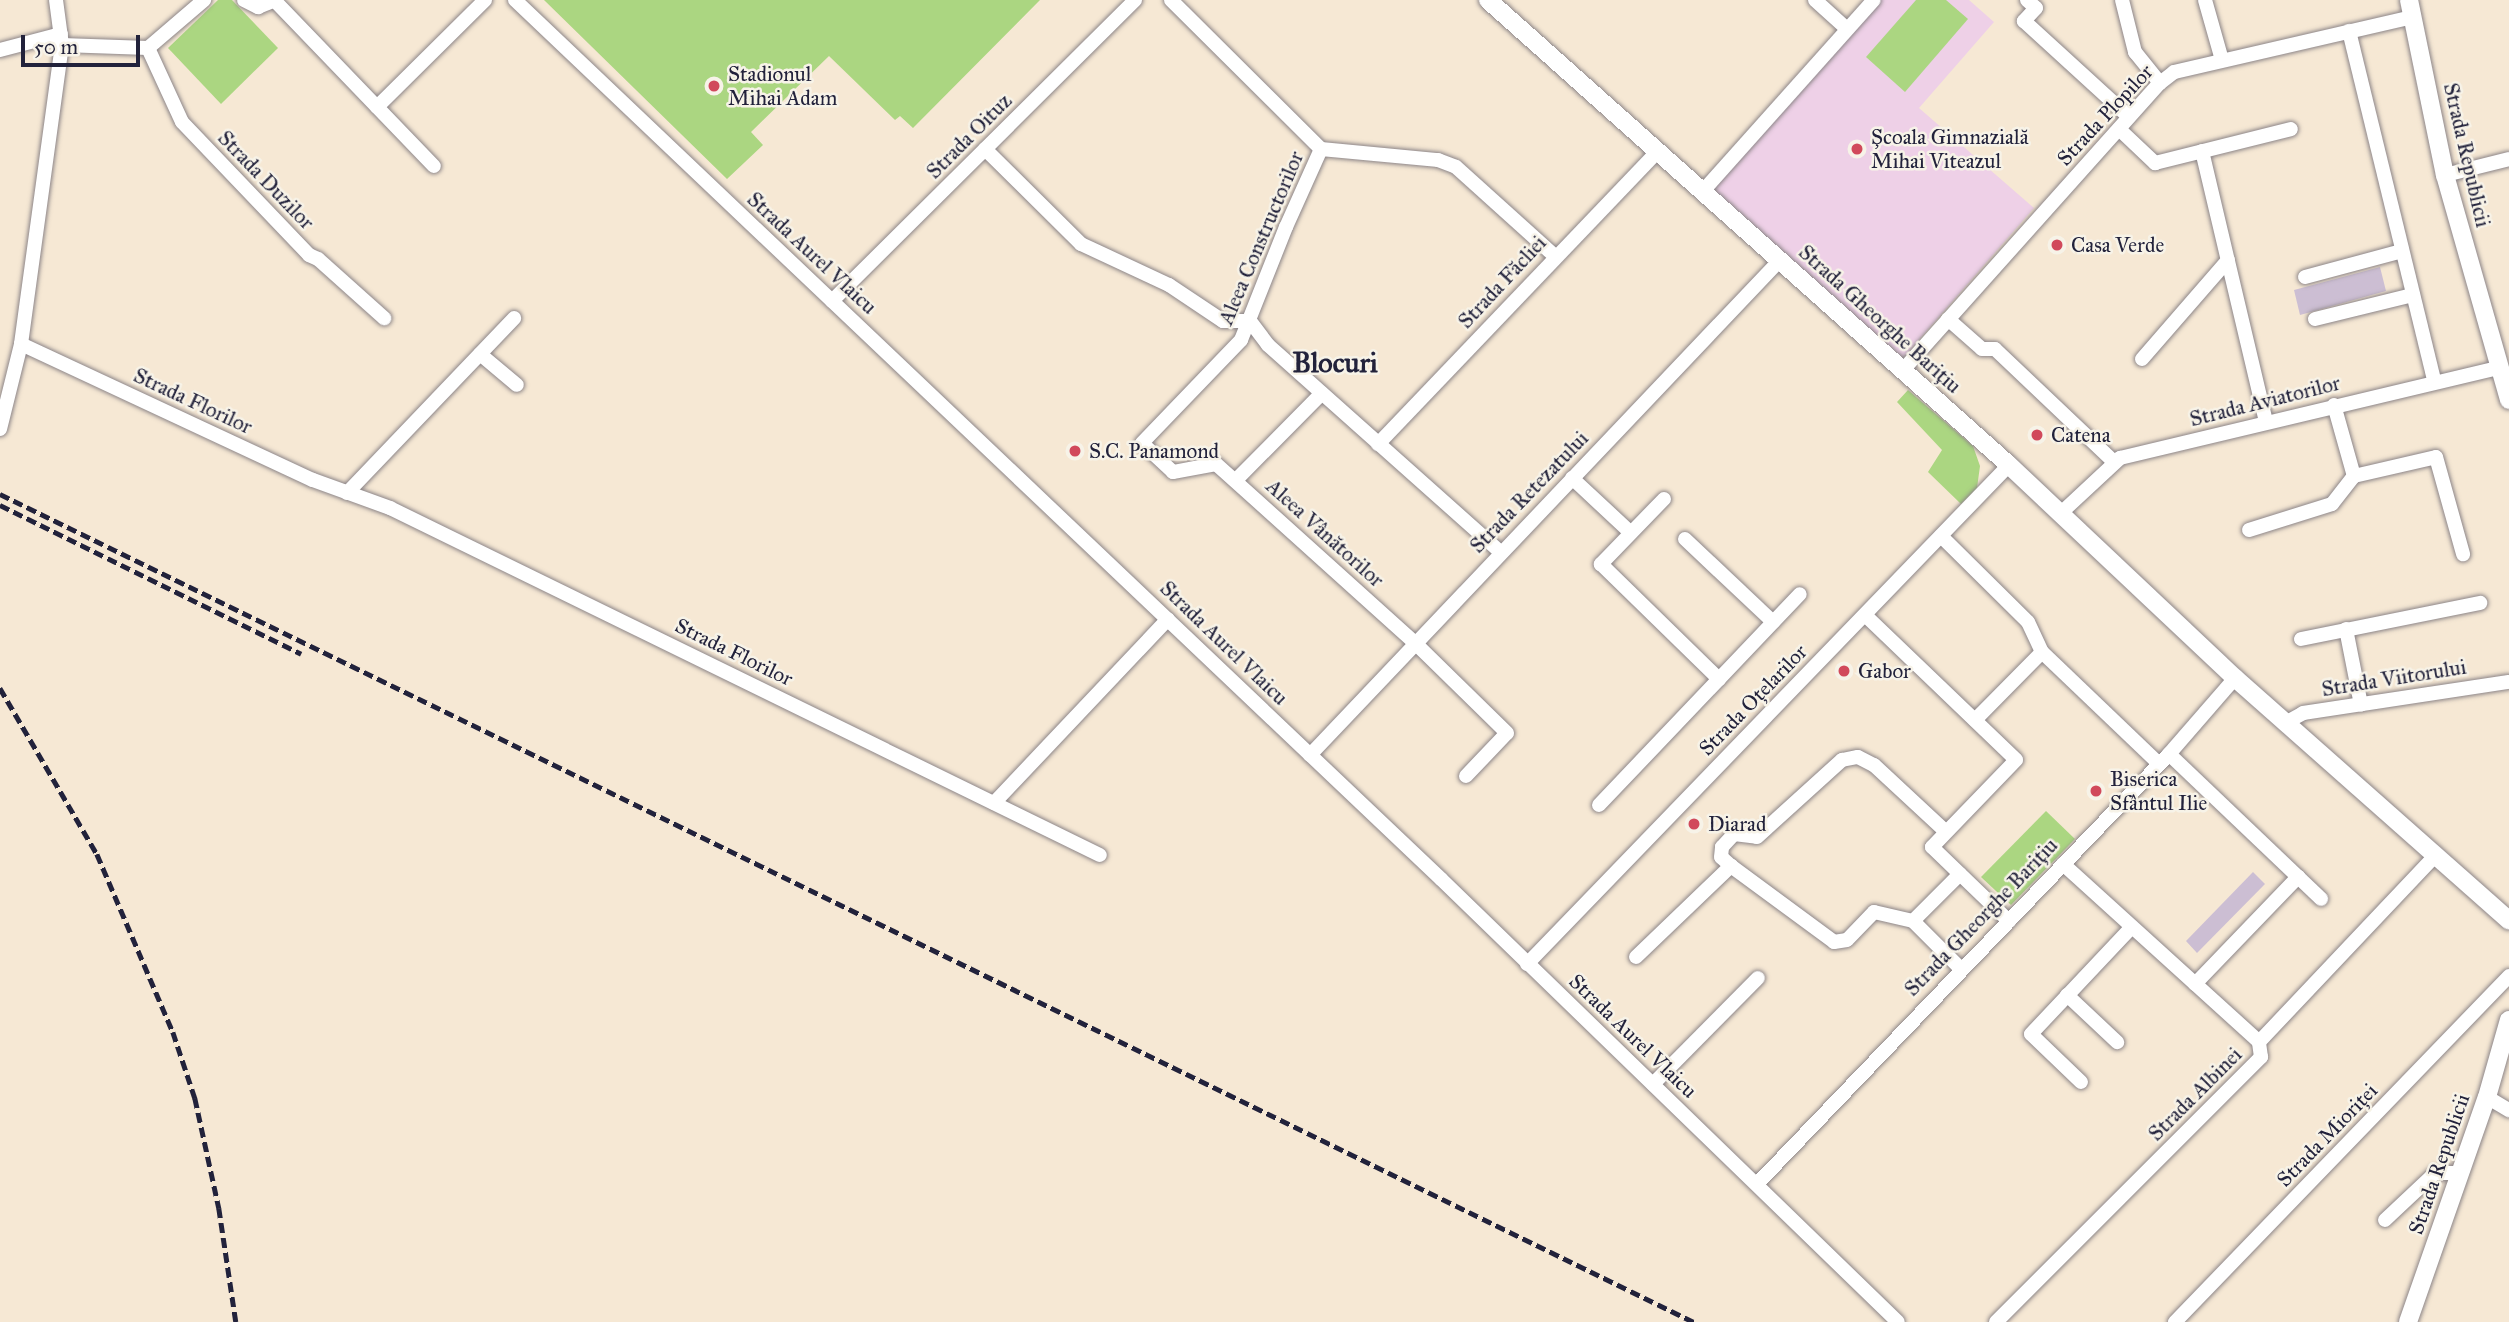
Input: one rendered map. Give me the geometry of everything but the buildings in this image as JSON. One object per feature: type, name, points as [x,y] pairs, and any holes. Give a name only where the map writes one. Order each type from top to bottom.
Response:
[{"type":"street","points":[[0,429],[21,344],[62,40],[56,0]]},
{"type":"street","points":[[0,50],[62,40],[148,48],[204,0]]},
{"type":"street","points":[[244,0],[257,7],[275,0],[434,166]]},
{"type":"street","points":[[377,107],[485,0]]},
{"type":"street","name":"Strada Aurel Vlaicu","points":[[515,0],[1168,619],[1898,1322]]},
{"type":"street","name":"Strada Oituz","points":[[832,301],[1135,0]]},
{"type":"street","name":"Aleea Constructorilor","points":[[1171,0],[1321,149],[1438,160],[1456,167],[1555,256]]},
{"type":"street","name":"Strada Gheorghe Barițiu","points":[[1489,0],[2009,465],[2235,678],[2509,920]]},
{"type":"street","points":[[1815,0],[1847,29]]},
{"type":"street","points":[[1703,191],[1874,0]]},
{"type":"street","points":[[2027,0],[2036,8],[2025,21],[2129,117]]},
{"type":"street","points":[[2122,0],[2135,52],[2160,83]]},
{"type":"street","points":[[2205,0],[2222,61]]},
{"type":"street","name":"Strada Plopilor","points":[[1903,370],[2129,117],[2160,83],[2174,72],[2349,31],[2411,8]]},
{"type":"street","name":"Strada Republicii","points":[[2411,8],[2445,174],[2509,400]]},
{"type":"street","points":[[2349,31],[2434,381]]},
{"type":"street","name":"Strada Duzilor","points":[[148,48],[182,122],[309,255],[318,259],[384,317]]},
{"type":"street","points":[[2119,129],[2155,163],[2291,129]]},
{"type":"street","points":[[985,149],[1081,244],[1169,285],[1223,321],[1250,321],[1268,345],[1500,552]]},
{"type":"street","name":"Aleea Constructorilor","points":[[1236,480],[1216,464],[1173,472],[1142,443],[1241,340],[1286,227],[1321,149]]},
{"type":"street","name":"Strada Făcliei","points":[[1378,444],[1658,151]]},
{"type":"street","points":[[2203,151],[2266,422]]},
{"type":"street","points":[[2445,174],[2509,159]]},
{"type":"street","points":[[2305,277],[2402,251]]},
{"type":"street","name":"Strada Retezatului","points":[[1310,755],[1780,260]]},
{"type":"street","points":[[2142,359],[2228,260]]},
{"type":"street","points":[[2315,319],[2413,295]]},
{"type":"street","points":[[347,493],[514,318]]},
{"type":"street","points":[[1948,320],[1982,349],[1995,349],[2115,462]]},
{"type":"street","name":"Strada Florilor","points":[[21,344],[313,480],[390,508],[1100,855]]},
{"type":"street","points":[[480,354],[517,385]]},
{"type":"street","name":"Strada Aviatorilor","points":[[2061,513],[2115,462],[2334,405],[2499,368]]},
{"type":"street","name":"Aleea Vânătorilor","points":[[1322,393],[1236,480],[1415,643],[1507,733],[1466,776]]},
{"type":"street","points":[[2334,405],[2354,476]]},
{"type":"street","points":[[2249,530],[2332,505],[2354,476],[2436,457],[2463,554]]},
{"type":"street","name":"Strada Oțelarilor","points":[[1527,964],[2009,465]]},
{"type":"street","points":[[1572,478],[1630,533]]},
{"type":"street","points":[[1664,499],[1601,564],[1719,679]]},
{"type":"street","points":[[1941,536],[2028,622],[2042,652],[2321,899]]},
{"type":"street","points":[[1685,539],[1773,622]]},
{"type":"street","points":[[1599,805],[1800,594]]},
{"type":"street","points":[[2301,639],[2480,603]]},
{"type":"street","points":[[1865,615],[2016,760],[1932,847],[2009,921]]},
{"type":"street","points":[[994,803],[1168,619]]},
{"type":"street","points":[[2346,629],[2361,705]]},
{"type":"street","points":[[1975,720],[2042,652]]},
{"type":"street","name":"Strada Gheorghe Barițiu","points":[[1757,1184],[2164,759],[2235,678]]},
{"type":"street","name":"Strada Viitorului","points":[[2287,722],[2303,713],[2509,682]]},
{"type":"street","points":[[1946,832],[1874,765],[1857,757],[1842,760],[1758,837],[1734,834],[1722,847],[1721,857],[1834,942],[1847,940],[1874,912],[1913,921],[1962,970]]},
{"type":"street","name":"Strada Albinei","points":[[1996,1322],[2261,1057],[2259,1042],[2435,856]]},
{"type":"street","points":[[2063,864],[2259,1042]]},
{"type":"street","points":[[1636,957],[1731,866]]},
{"type":"street","points":[[1913,921],[1960,874]]},
{"type":"street","points":[[2195,984],[2298,877]]},
{"type":"street","points":[[2081,1082],[2031,1034],[2132,927]]},
{"type":"street","name":"Strada Mioriței","points":[[2175,1322],[2509,976]]},
{"type":"street","points":[[1653,1084],[1758,978]]},
{"type":"street","points":[[2067,995],[2117,1042]]},
{"type":"street","name":"Strada Republicii","points":[[2408,1322],[2487,1097],[2509,1020]]},
{"type":"street","points":[[2487,1097],[2509,1110]]},
{"type":"street","points":[[2385,1220],[2435,1173],[2460,1173]]},
{"type":"shaded area","name":"Școala Gimnazială Mihai Viteazul","points":[[1877,0],[1969,0],[1994,22],[1919,108],[2034,208],[1903,358],[1711,190]]},
{"type":"shaded area","points":[[2380,267],[2386,291],[2300,315],[2294,290]]},
{"type":"shaded area","points":[[2253,872],[2265,884],[2197,953],[2186,941]]},
{"type":"green space","points":[[218,0],[232,0],[278,48],[221,104],[168,48]]},
{"type":"green space","name":"Stadionul Mihai Adam","points":[[544,0],[1040,0],[913,128],[900,116],[895,120],[829,56],[751,132],[763,145],[727,179]]},
{"type":"green space","points":[[1916,0],[1946,0],[1968,19],[1905,92],[1866,57]]},
{"type":"green space","points":[[1908,390],[1973,446],[1980,466],[1977,488],[1961,504],[1928,472],[1942,450],[1897,402]]},
{"type":"green space","points":[[2046,811],[2075,839],[2011,905],[1981,877]]},
{"type":"railway","points":[[0,494],[1694,1322]]},
{"type":"railway","points":[[0,505],[301,654]]},
{"type":"railway","points":[[0,688],[97,854],[173,1032],[195,1098],[219,1208],[236,1322]]},
{"type":"place","name":"Stadionul Mihai Adam","points":[[714,86]]},
{"type":"place","name":"Școala Gimnazială Mihai Viteazul","points":[[1857,149]]},
{"type":"place","name":"Casa Verde","points":[[2057,245]]},
{"type":"place","name":"Catena","points":[[2037,435]]},
{"type":"place","name":"S.C. Panamond","points":[[1075,451]]},
{"type":"place","name":"Gabor","points":[[1844,671]]},
{"type":"place","name":"Biserica Sfântul Ilie","points":[[2096,791]]},
{"type":"place","name":"Diarad","points":[[1694,824]]},
{"type":"district","name":"Blocuri","points":[[1335,363]]}]
